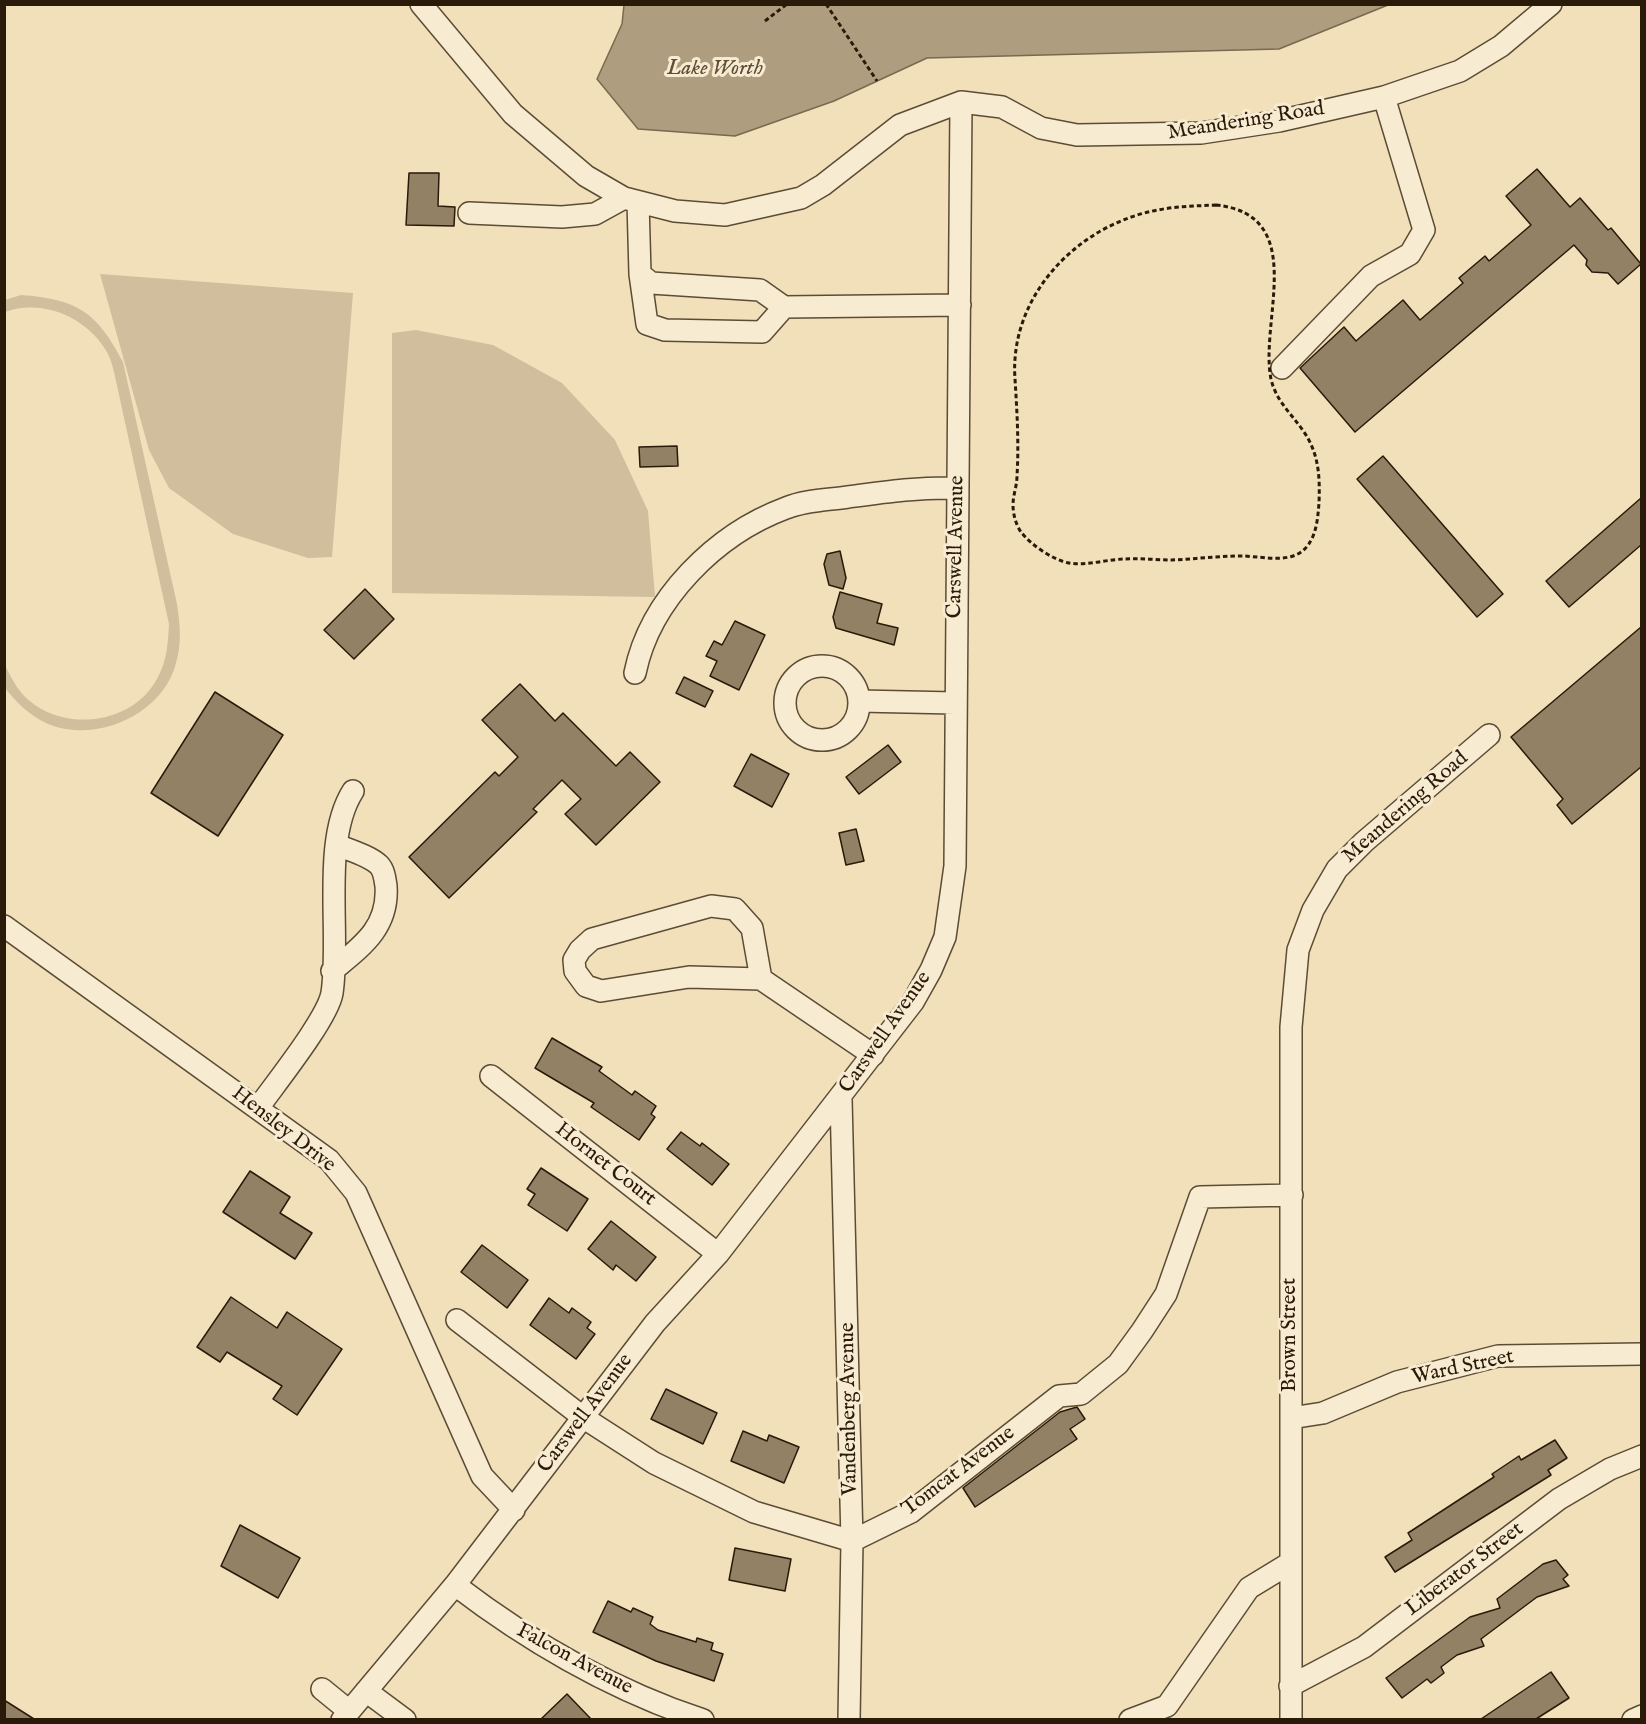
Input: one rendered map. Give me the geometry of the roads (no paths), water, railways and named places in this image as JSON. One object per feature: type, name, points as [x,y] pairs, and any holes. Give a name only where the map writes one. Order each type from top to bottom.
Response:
[{"type":"street","name":"Meandering Road","points":[[421,4],[513,114],[586,176],[631,200],[675,212],[725,215],[801,198],[823,185],[900,125],[937,109],[961,102],[1002,107],[1041,128],[1077,135],[1139,136],[1201,133],[1279,121],[1384,96],[1460,70],[1501,46],[1551,4]]},
{"type":"street","points":[[1282,368],[1371,276],[1410,254],[1425,230],[1384,96]]},
{"type":"street","name":"Carswell Avenue","points":[[346,1715],[455,1585],[655,1323],[718,1254],[841,1099],[913,1002],[931,970],[945,937],[955,867],[961,102]]},
{"type":"street","points":[[469,213],[562,218],[595,214],[631,200],[647,324],[665,330],[762,332],[784,307]]},
{"type":"street","points":[[640,274],[651,283],[760,290],[784,307],[960,305]]},
{"type":"street","points":[[635,673],[640,648],[667,600],[698,564],[739,531],[785,508],[808,502],[922,487],[957,489]]},
{"type":"street","points":[[859,701],[955,703]]},
{"type":"street","name":"Meandering Road","points":[[1298,950],[1313,910],[1337,869],[1364,842],[1489,735]]},
{"type":"street","points":[[258,1108],[316,1026],[332,995],[339,821],[353,791]]},
{"type":"street","points":[[332,971],[368,941],[381,925],[387,900],[385,876],[379,864],[337,845]]},
{"type":"street","points":[[761,980],[752,928],[735,909],[711,906],[592,939],[580,950],[574,960],[576,971],[586,986],[601,991],[689,977],[761,980],[873,1055]]},
{"type":"street","name":"Hensley Drive","points":[[4,926],[329,1160],[356,1192],[482,1476],[514,1510]]},
{"type":"street","name":"Brown Street","points":[[1291,1719],[1292,1027],[1298,950]]},
{"type":"street","name":"Hornet Court","points":[[491,1076],[718,1254]]},
{"type":"street","name":"Vandenberg Avenue","points":[[841,1099],[852,1541],[849,1719]]},
{"type":"street","name":"Tomcat Avenue","points":[[852,1541],[911,1512],[1059,1396],[1081,1394],[1118,1364],[1166,1294],[1200,1197],[1292,1195]]},
{"type":"street","points":[[457,1320],[584,1418],[654,1463],[754,1512],[852,1541]]},
{"type":"street","name":"Ward Street","points":[[1291,1418],[1323,1413],[1398,1382],[1498,1356],[1641,1354]]},
{"type":"street","name":"Liberator Street","points":[[1290,1686],[1364,1647],[1559,1499],[1610,1469],[1641,1456]]},
{"type":"street","points":[[1130,1719],[1167,1706],[1249,1588],[1290,1563]]},
{"type":"street","name":"Falcon Avenue","points":[[455,1585],[503,1622],[560,1657],[614,1684],[703,1719]]},
{"type":"street","points":[[322,1689],[346,1715]]},
{"type":"street","points":[[366,1691],[405,1719]]},
{"type":"street","points":[[1633,1719],[1641,1716]]},
{"type":"water","name":"Lake Worth","points":[[624,4],[1388,5],[1279,49],[927,58],[834,101],[735,136],[638,129],[597,79],[622,24]]}]
